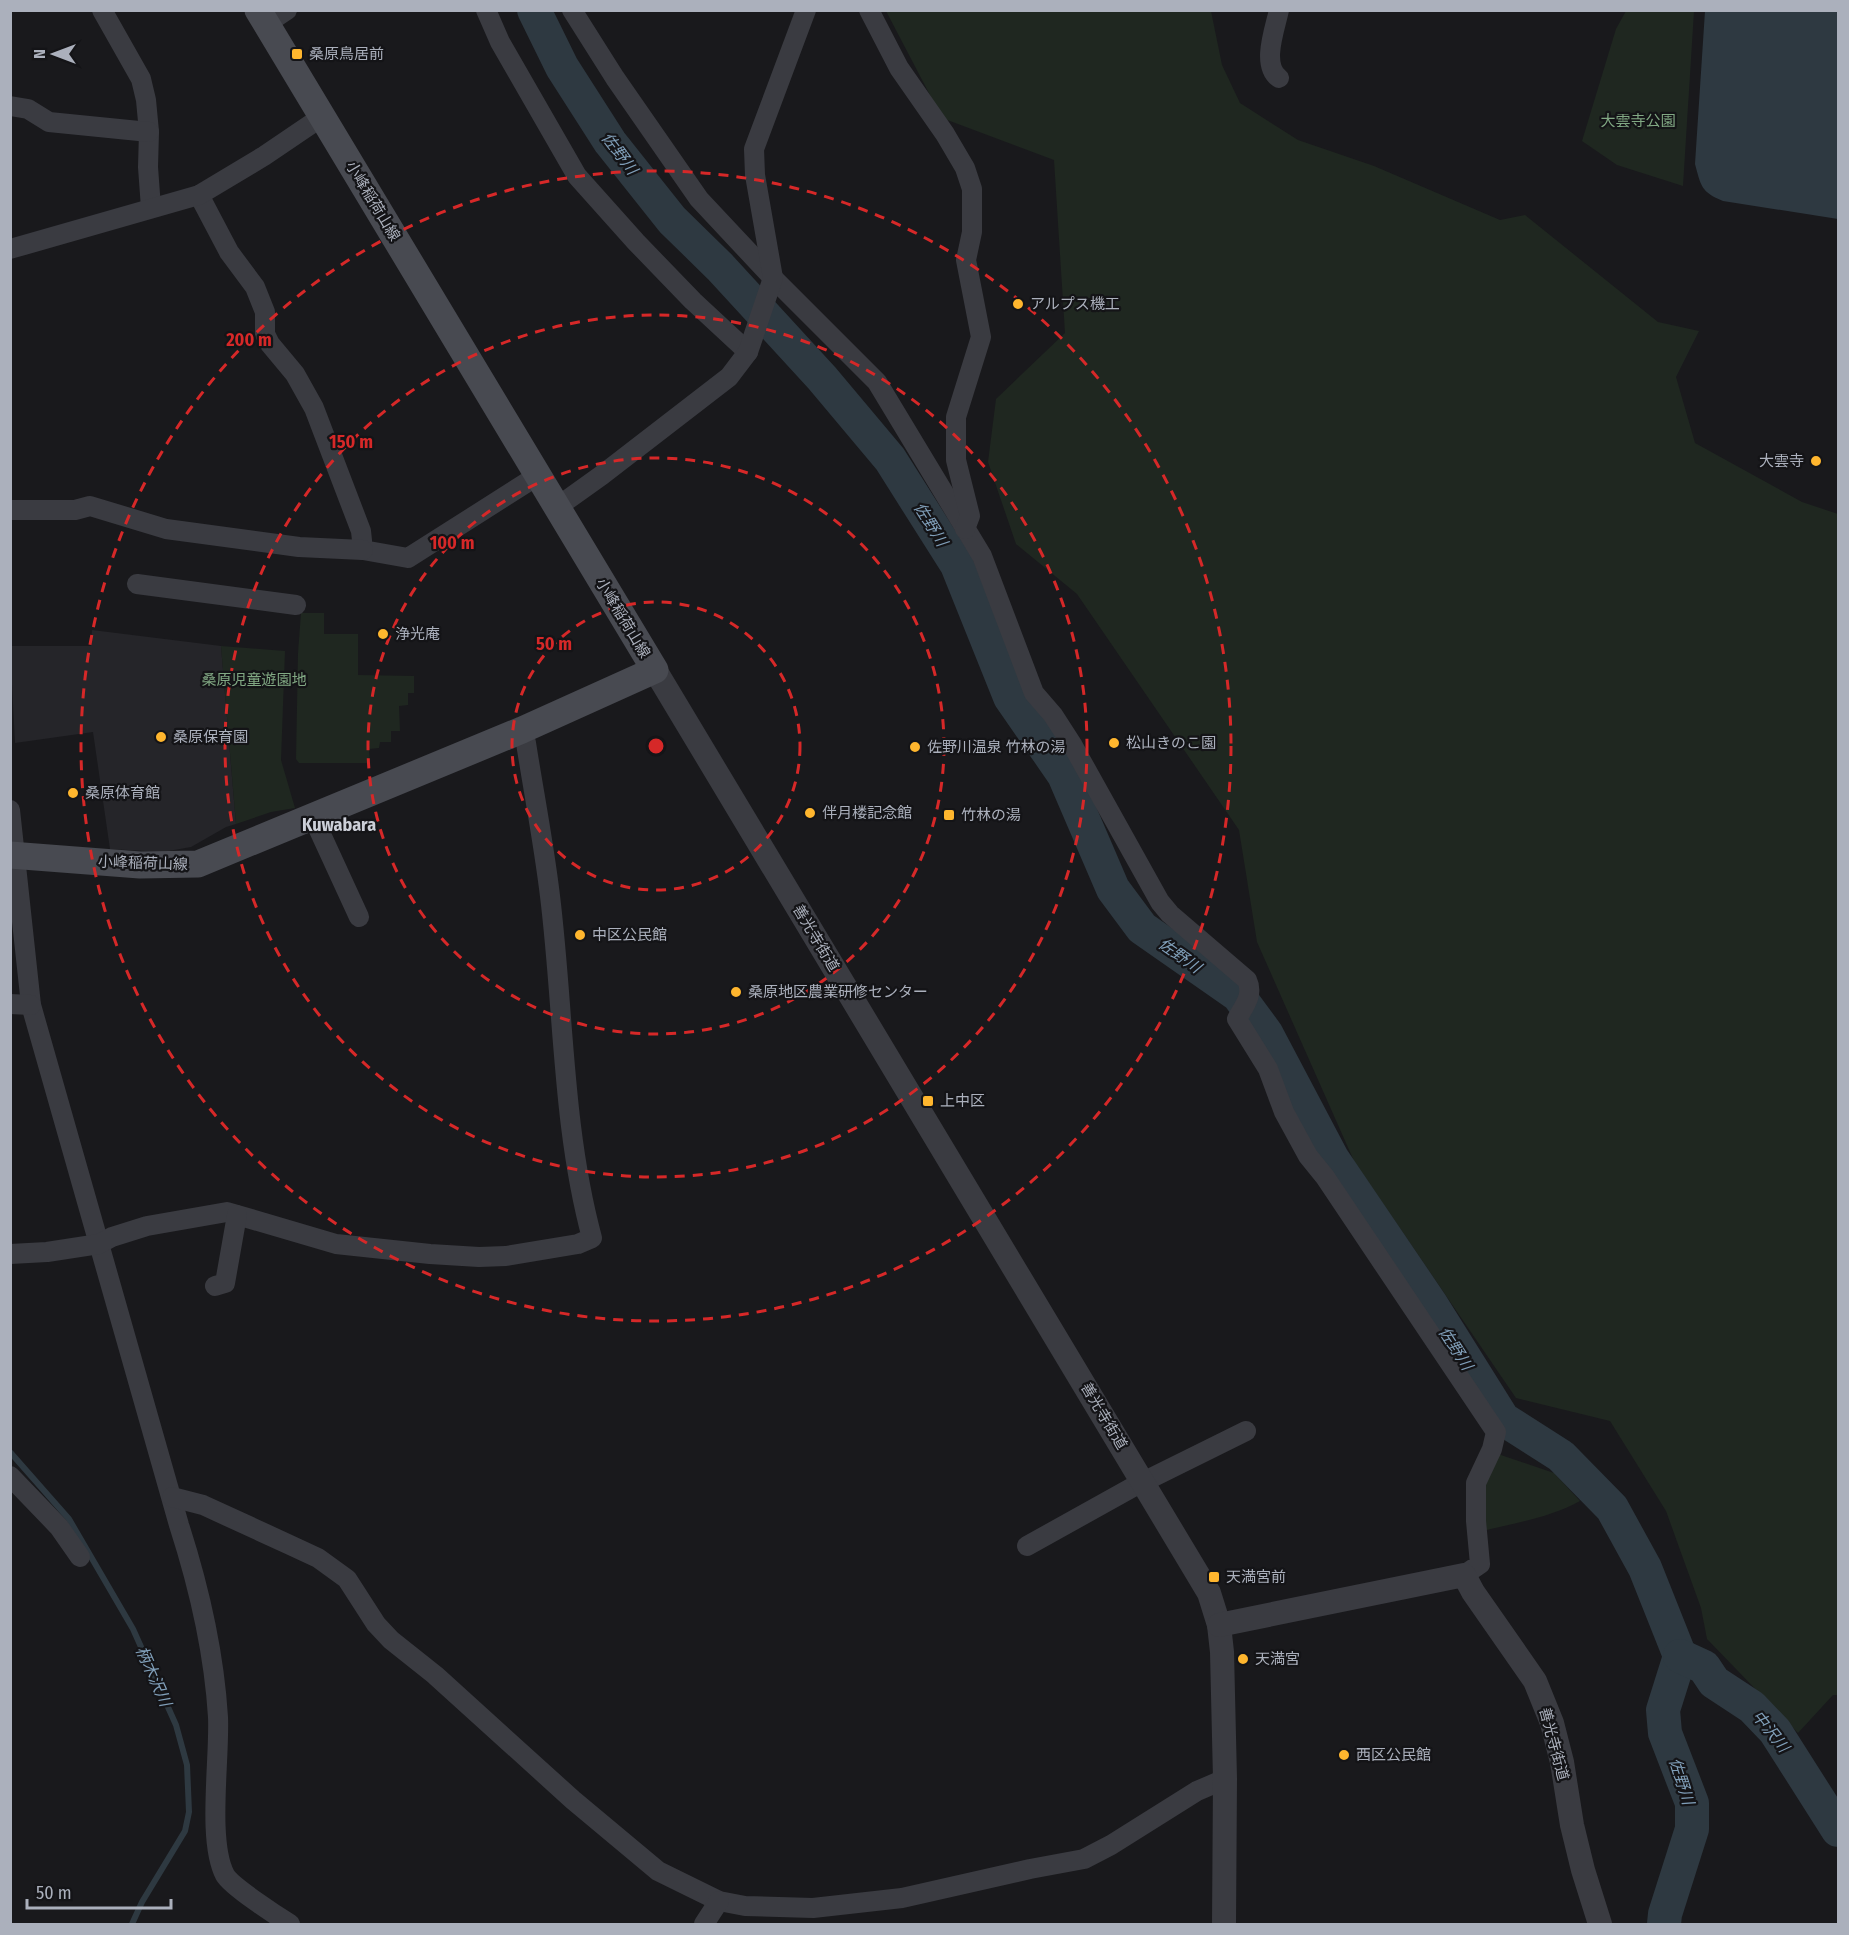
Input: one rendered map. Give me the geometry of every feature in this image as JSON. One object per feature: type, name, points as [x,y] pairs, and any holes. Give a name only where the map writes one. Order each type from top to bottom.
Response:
[{"type":"main road","name":"小峰稲荷山線","points":[[12,856],[140,865],[198,864],[522,730],[655,670],[322,116],[271,15]]},
{"type":"street","points":[[102,10],[141,79],[146,100],[149,132],[148,166],[151,208]]},
{"type":"street","points":[[486,10],[500,42],[576,176],[693,302],[750,349]]},
{"type":"street","points":[[572,10],[615,78],[699,199],[773,282],[877,382],[982,556],[1034,693],[1053,714],[1073,746],[1160,902],[1170,914],[1247,980],[1250,987],[1249,996],[1237,1019],[1268,1069],[1284,1112],[1308,1156],[1325,1177],[1496,1432],[1492,1449],[1476,1484],[1476,1521],[1480,1564],[1464,1575],[1219,1625]]},
{"type":"street","points":[[556,508],[729,377],[750,349],[773,282],[754,175],[754,149],[806,10]]},
{"type":"street","points":[[868,10],[899,68],[945,134],[965,168],[972,189],[972,232],[966,260],[981,337],[956,417],[956,460],[970,516],[965,529]]},
{"type":"street","points":[[1278,10],[1270,53],[1270,67],[1274,75],[1279,78]]},
{"type":"street","points":[[10,106],[28,109],[49,122],[149,132]]},
{"type":"street","points":[[10,249],[199,195],[264,156],[322,116]]},
{"type":"street","points":[[199,195],[229,252],[255,287],[266,312],[265,334],[270,344],[295,374],[314,408],[362,531],[363,550]]},
{"type":"street","points":[[10,510],[75,510],[90,506],[166,529],[299,547],[363,550],[408,558],[537,476]]},
{"type":"street","points":[[136,584],[296,605]]},
{"type":"street","name":"善光寺街道","points":[[655,670],[1209,1593],[1219,1625],[1222,1652],[1225,1779],[1224,1924]]},
{"type":"street","points":[[10,1254],[47,1252],[99,1244],[112,1237],[147,1226],[226,1212],[336,1244],[470,1256],[506,1256],[578,1244],[592,1238],[581,1198],[564,1061],[550,896],[522,730]]},
{"type":"street","points":[[10,810],[12,856],[31,1005],[194,1570],[215,1675],[218,1719],[216,1841],[219,1862],[226,1878],[290,1924]]},
{"type":"street","points":[[313,817],[359,917]]},
{"type":"street","points":[[10,1004],[31,1005]]},
{"type":"street","points":[[215,1286],[225,1283],[237,1215]]},
{"type":"street","points":[[1027,1546],[1144,1482],[1246,1431]]},
{"type":"street","points":[[10,1476],[59,1527],[80,1557]]},
{"type":"street","points":[[172,1497],[203,1505],[318,1558],[347,1579],[375,1624],[391,1640],[435,1675],[573,1800],[658,1870],[719,1901],[745,1906],[813,1908],[902,1898],[1030,1869],[1084,1860],[1197,1791],[1225,1779]]},
{"type":"street","name":"善光寺街道","points":[[1464,1575],[1473,1592],[1535,1681],[1552,1723],[1562,1762],[1575,1836],[1600,1924]]},
{"type":"street","points":[[704,1924],[719,1901]]},
{"type":"shaded area","points":[[1705,11],[1838,11],[1838,219],[1723,201],[1710,195],[1703,187],[1695,164]]},
{"type":"shaded area","name":"桑原保育園","points":[[92,630],[221,646],[236,824],[226,827],[191,847],[163,852],[110,849],[93,732],[15,743],[10,646],[91,646]]},
{"type":"green space","points":[[886,11],[1211,11],[1222,65],[1240,103],[1298,140],[1374,166],[1500,220],[1525,215],[1658,322],[1699,331],[1676,377],[1695,443],[1802,502],[1838,514],[1838,1695],[1833,1695],[1798,1733],[1707,1639],[1701,1608],[1666,1511],[1610,1421],[1516,1398],[1354,1161],[1257,942],[1239,830],[1077,594],[1016,544],[988,462],[996,399],[1065,333],[1054,160],[942,118]]},
{"type":"green space","name":"大雲寺公園","points":[[1626,11],[1694,11],[1683,186],[1617,165],[1582,141],[1616,29]]},
{"type":"green space","points":[[301,613],[324,613],[324,634],[358,634],[358,675],[414,676],[414,693],[408,693],[408,705],[399,706],[400,731],[391,731],[391,742],[380,742],[379,748],[369,749],[370,763],[299,763],[296,759]]},
{"type":"green space","name":"桑原児童遊園地","points":[[221,646],[285,651],[281,760],[295,808],[271,812],[236,824]]},
{"type":"green space","points":[[1495,1453],[1554,1473],[1580,1501],[1544,1516],[1482,1531],[1486,1473]]},
{"type":"waterway","name":"佐野川","points":[[534,10],[562,67],[610,142],[672,220],[720,267],[822,378],[890,459],[957,565],[1010,697],[1064,775],[1113,889],[1142,928],[1238,995],[1266,1033],[1332,1158],[1431,1304],[1503,1419],[1561,1456],[1612,1508],[1645,1568],[1680,1656],[1663,1710],[1665,1733],[1692,1803],[1692,1829],[1665,1914],[1664,1924]]},
{"type":"waterway","name":"柄木沢川","points":[[10,1452],[69,1519],[133,1629],[176,1725],[187,1765],[189,1812],[185,1831],[142,1902],[132,1924]]},
{"type":"waterway","name":"中沢川","points":[[1680,1656],[1704,1667],[1714,1682],[1752,1707],[1775,1731],[1838,1830]]},
{"type":"place","name":"桑原鳥居前","points":[[297,54]]},
{"type":"place","name":"アルプス機工","points":[[1018,304]]},
{"type":"place","name":"大雲寺","points":[[1816,461]]},
{"type":"place","name":"浄光庵","points":[[383,634]]},
{"type":"place","name":"桑原保育園","points":[[161,737]]},
{"type":"place","name":"松山きのこ園","points":[[1114,743]]},
{"type":"place","name":"佐野川温泉 竹林の湯","points":[[915,747]]},
{"type":"place","name":"桑原体育館","points":[[73,793]]},
{"type":"place","name":"伴月楼記念館","points":[[810,813]]},
{"type":"place","name":"竹林の湯","points":[[949,815]]},
{"type":"place","name":"中区公民館","points":[[580,935]]},
{"type":"place","name":"桑原地区農業研修センター","points":[[736,992]]},
{"type":"place","name":"上中区","points":[[928,1101]]},
{"type":"place","name":"天満宮前","points":[[1214,1577]]},
{"type":"place","name":"天満宮","points":[[1243,1659]]},
{"type":"place","name":"西区公民館","points":[[1344,1755]]},
{"type":"district","name":"Kuwabara","points":[[339,825]]}]
